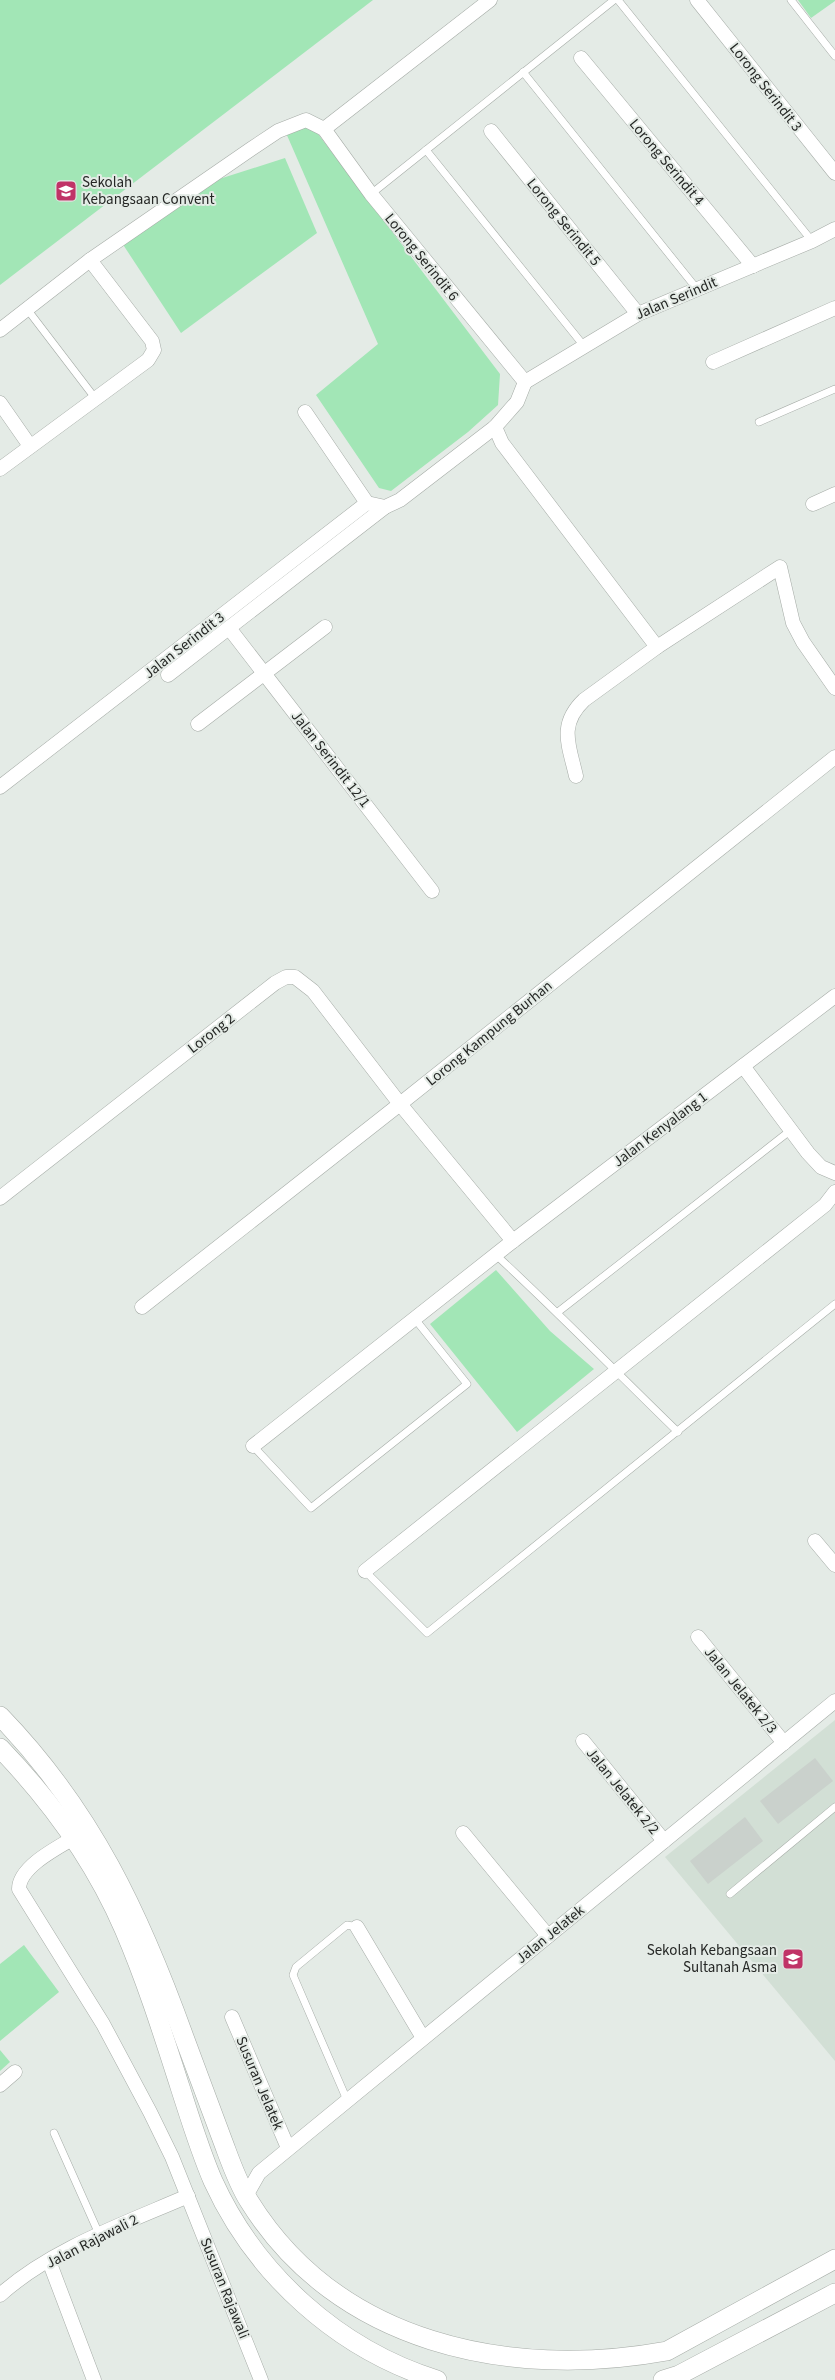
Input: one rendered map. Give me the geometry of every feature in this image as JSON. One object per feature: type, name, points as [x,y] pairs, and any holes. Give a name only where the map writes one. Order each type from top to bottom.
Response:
[{"type":"main road","points":[[0,1716],[47,1769],[89,1828],[117,1876],[138,1920],[234,2172],[246,2196],[265,2225],[305,2271],[327,2292],[357,2314],[403,2341],[474,2365],[519,2372],[580,2372],[640,2361],[667,2351],[835,2259]]},
{"type":"main road","points":[[0,1748],[35,1787],[73,1838],[101,1884],[123,1927],[143,1977],[213,2180],[246,2239],[287,2289],[336,2330],[392,2363],[437,2380]]},
{"type":"main road","points":[[663,2380],[679,2375],[835,2293]]},
{"type":"street","points":[[0,330],[90,260],[278,131],[306,120],[324,129],[490,0]]},
{"type":"street","name":"Lorong Serindit 3","points":[[698,0],[835,173]]},
{"type":"street","name":"Lorong Serindit 4","points":[[581,58],[752,266]]},
{"type":"street","name":"Lorong Serindit 6","points":[[324,129],[371,194],[524,382]]},
{"type":"street","name":"Lorong Serindit 5","points":[[491,131],[638,314]]},
{"type":"street","name":"Jalan Serindit","points":[[524,382],[638,314],[812,241],[835,229]]},
{"type":"street","points":[[0,469],[148,360],[152,355],[155,346],[90,260]]},
{"type":"street","points":[[713,362],[835,308]]},
{"type":"street","points":[[168,675],[385,507],[400,500],[495,427],[518,402],[524,382]]},
{"type":"street","points":[[0,403],[30,446]]},
{"type":"street","points":[[305,412],[368,503],[385,507]]},
{"type":"street","points":[[495,427],[502,443],[658,648]]},
{"type":"street","points":[[813,504],[835,494]]},
{"type":"street","name":"Jalan Serindit 3","points":[[0,787],[368,503]]},
{"type":"street","points":[[576,776],[566,732],[568,722],[574,710],[584,700],[658,648],[780,567],[793,623],[803,642],[835,688]]},
{"type":"street","points":[[198,724],[325,627]]},
{"type":"street","name":"Jalan Serindit 12/1","points":[[229,628],[432,891]]},
{"type":"street","name":"Lorong Kampung Burhan","points":[[142,1307],[835,757]]},
{"type":"street","name":"Lorong 2","points":[[0,1198],[275,983],[286,977],[295,977],[313,992],[400,1104],[513,1241]]},
{"type":"street","name":"Jalan Kenyalang 1","points":[[253,1446],[513,1241],[835,996]]},
{"type":"street","points":[[743,1066],[821,1168],[835,1173]]},
{"type":"street","points":[[365,1571],[825,1206],[835,1192]]},
{"type":"street","points":[[815,1541],[835,1565]]},
{"type":"street","name":"Jalan Jelatek 2/3","points":[[698,1637],[784,1743]]},
{"type":"street","name":"Jalan Jelatek","points":[[246,2196],[253,2180],[265,2167],[835,1701]]},
{"type":"street","name":"Jalan Jelatek 2/2","points":[[583,1741],[664,1841]]},
{"type":"street","name":"Susuran Rajawali","points":[[89,1828],[25,1871],[19,1883],[19,1889],[80,1986],[127,2068],[172,2157],[261,2380]]},
{"type":"street","points":[[462,1833],[548,1936]]},
{"type":"street","points":[[357,1927],[423,2038]]},
{"type":"street","name":"Susuran Jelatek","points":[[232,2017],[288,2148]]},
{"type":"street","points":[[0,2085],[15,2072]]},
{"type":"street","name":"Jalan Jelatek","points":[[234,2172],[252,2172],[265,2167]]},
{"type":"street","name":"Jalan Rajawali 2","points":[[0,2295],[49,2261],[99,2234],[188,2196]]},
{"type":"street","points":[[49,2261],[94,2380]]},
{"type":"lane","points":[[371,194],[614,0]]},
{"type":"lane","points":[[618,0],[812,241]]},
{"type":"lane","points":[[791,0],[835,56]]},
{"type":"lane","points":[[523,72],[697,289]]},
{"type":"lane","points":[[426,150],[584,346]]},
{"type":"lane","points":[[27,309],[95,398]]},
{"type":"lane","points":[[758,422],[835,389]]},
{"type":"lane","points":[[558,1312],[791,1130]]},
{"type":"lane","points":[[491,1259],[558,1312],[615,1372],[678,1432]]},
{"type":"lane","points":[[365,1571],[427,1633],[835,1304]]},
{"type":"lane","points":[[253,1446],[311,1508],[467,1384],[415,1319]]},
{"type":"lane","points":[[730,1894],[835,1807]]},
{"type":"lane","points":[[348,2100],[293,1972],[296,1967],[346,1925],[357,1927]]},
{"type":"lane","points":[[54,2133],[99,2234]]},
{"type":"shaded area","name":"Sekolah Kebangsaan Sultanah Asma","points":[[835,1720],[835,2061],[665,1857]]},
{"type":"green space","name":"Sekolah Kebangsaan Convent","points":[[0,0],[373,0],[0,285]]},
{"type":"green space","points":[[798,0],[835,0],[835,1],[811,18]]},
{"type":"green space","points":[[301,125],[315,130],[500,374],[498,405],[468,432],[391,491],[379,488],[316,395],[378,344],[286,133]]},
{"type":"green space","points":[[285,158],[317,233],[181,333],[122,243],[213,181]]},
{"type":"green space","points":[[496,1270],[550,1331],[594,1369],[517,1432],[430,1324]]},
{"type":"green space","points":[[24,1945],[59,1992],[0,2041],[0,1964]]},
{"type":"green space","points":[[0,2050],[10,2062],[0,2071]]},
{"type":"building","points":[[815,1758],[833,1781],[778,1824],[760,1801]]},
{"type":"building","points":[[745,1817],[763,1841],[708,1884],[690,1861]]},
{"type":"place","name":"Sekolah Kebangsaan Convent","points":[[66,191]]},
{"type":"place","name":"Sekolah Kebangsaan Sultanah Asma","points":[[793,1959]]}]
